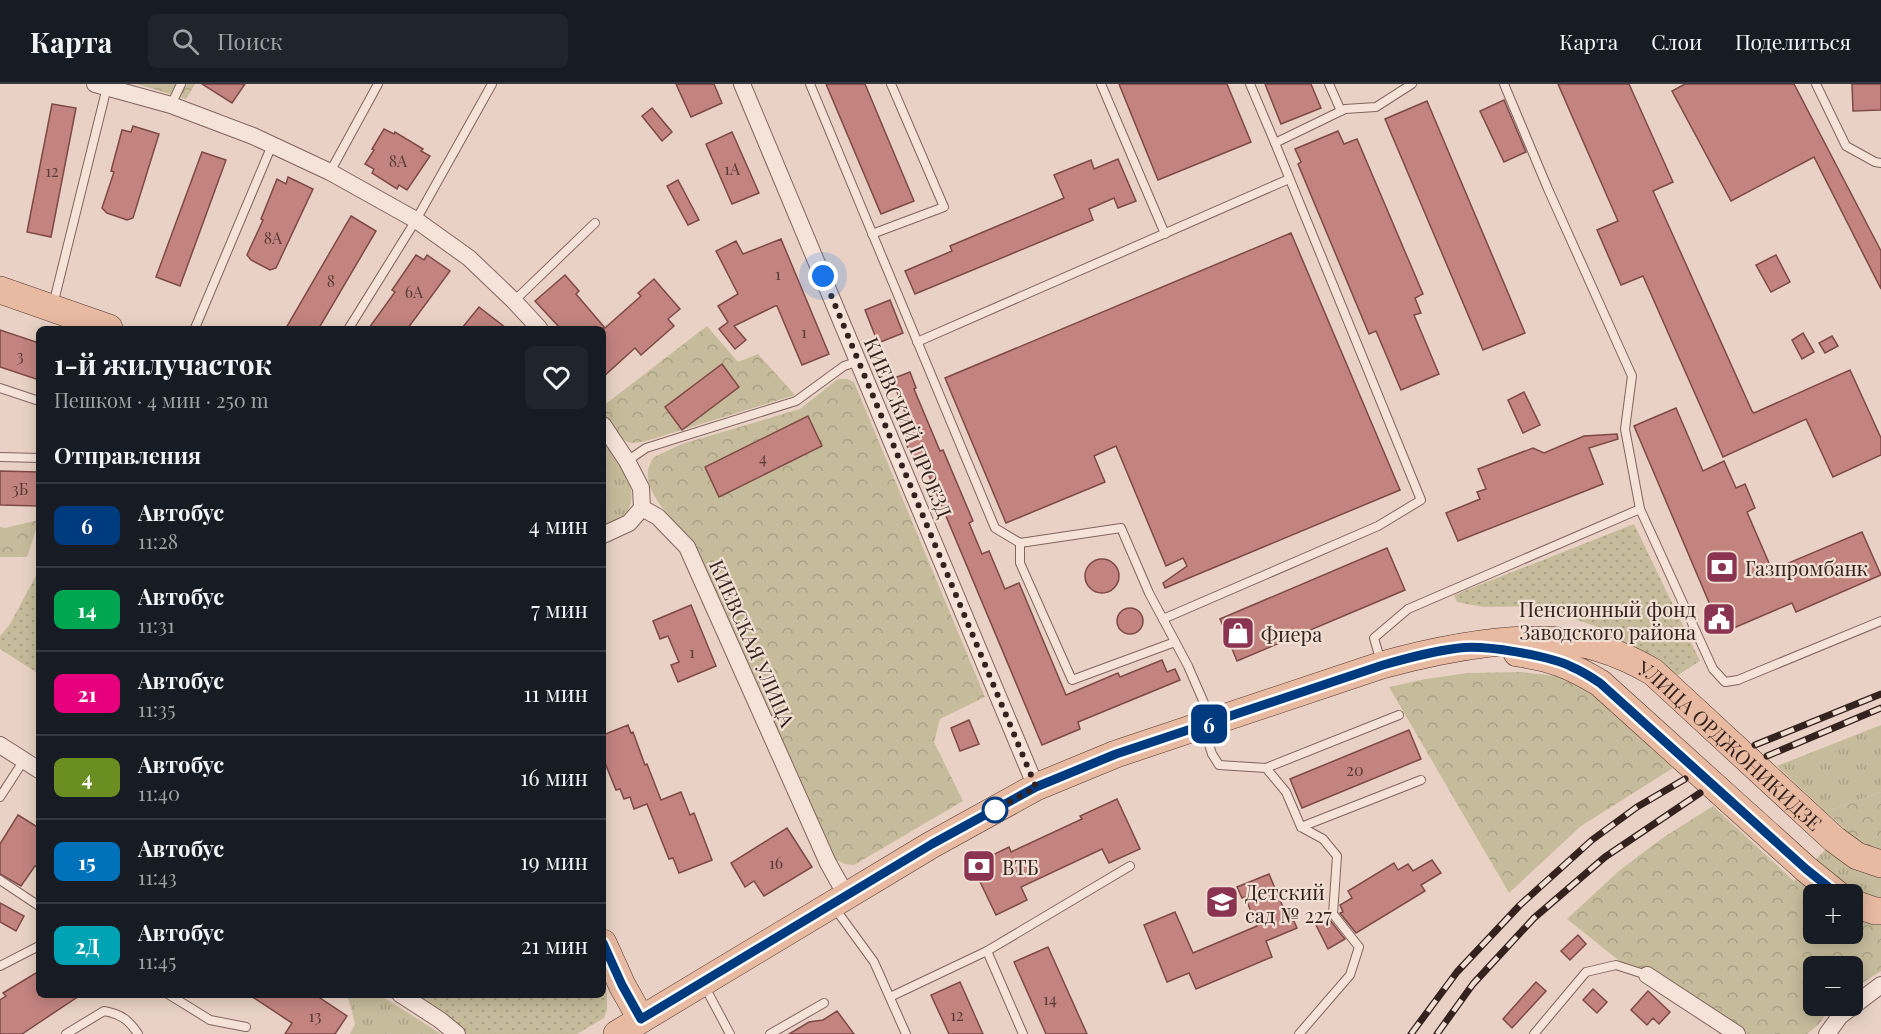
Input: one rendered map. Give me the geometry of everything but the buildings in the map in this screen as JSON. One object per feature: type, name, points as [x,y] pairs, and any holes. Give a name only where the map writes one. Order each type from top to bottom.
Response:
[{"type":"main road","points":[[0,290],[104,326]]},
{"type":"main road","name":"УЛИЦА ОРДЖОНИКИДЗЕ","points":[[617,1034],[932,844],[1036,787],[1116,754],[1383,665],[1417,656],[1514,641],[1560,641],[1597,647],[1628,658],[1653,672],[1834,839],[1857,856],[1881,864]]},
{"type":"main road","name":"УЛИЦА ОРДЖОНИКИДЗЕ","points":[[1462,648],[1540,656],[1571,666],[1600,683],[1825,884]]},
{"type":"main road","points":[[1863,906],[1881,910]]},
{"type":"main road","points":[[606,950],[641,1019]]},
{"type":"street","name":"КИЕВСКИЙ ПРОЕЗД","points":[[742,84],[1036,787]]},
{"type":"street","points":[[101,86],[171,105],[253,136],[330,172],[416,220],[469,258],[537,326]]},
{"type":"street","points":[[606,430],[627,461],[641,488],[642,508],[629,523],[606,534]]},
{"type":"street","name":"КИЕВСКАЯ УЛИЦА","points":[[642,508],[658,517],[687,547],[828,863],[839,900]]},
{"type":"street","points":[[0,745],[36,768]]},
{"type":"street","points":[[1647,975],[1737,1034]]},
{"type":"street","points":[[1827,1034],[1840,1016],[1881,986]]},
{"type":"street","points":[[406,998],[457,1034]]},
{"type":"lane","points":[[171,105],[181,84]]},
{"type":"lane","points":[[330,172],[378,84]]},
{"type":"lane","points":[[350,326],[416,220],[492,84]]},
{"type":"lane","points":[[810,84],[995,528],[1020,543],[1121,528],[1149,593],[1188,666],[1208,724],[1212,754],[1218,765],[1266,768],[1399,715]]},
{"type":"lane","points":[[872,234],[944,207],[891,84]]},
{"type":"lane","points":[[1101,84],[1165,234]]},
{"type":"lane","points":[[1163,619],[1378,526],[1421,500],[1250,84]]},
{"type":"lane","points":[[1329,84],[1341,111]]},
{"type":"lane","points":[[1275,143],[1345,109],[1376,107],[1412,84]]},
{"type":"lane","points":[[1504,84],[1548,189],[1632,376],[1625,429],[1641,509],[1713,669],[1725,682],[1738,680],[1881,621]]},
{"type":"lane","points":[[1816,84],[1846,146],[1881,163]]},
{"type":"lane","points":[[52,307],[101,86]]},
{"type":"lane","points":[[196,326],[272,145]]},
{"type":"lane","points":[[917,342],[1289,179]]},
{"type":"lane","points":[[514,301],[595,223]]},
{"type":"lane","points":[[627,461],[646,448],[796,401],[844,366],[859,361]]},
{"type":"lane","points":[[0,388],[36,400]]},
{"type":"lane","points":[[0,457],[36,458]]},
{"type":"lane","points":[[1383,665],[1374,638],[1408,609],[1641,509]]},
{"type":"lane","points":[[1020,543],[1020,563],[1072,680],[1175,642]]},
{"type":"lane","points":[[0,797],[24,760]]},
{"type":"lane","points":[[1266,768],[1286,792],[1301,827],[1323,839],[1337,856],[1333,914],[1359,946],[1350,975],[1299,1034]]},
{"type":"lane","points":[[1301,827],[1421,780]]},
{"type":"lane","points":[[890,997],[987,951],[1130,866]]},
{"type":"lane","points":[[0,880],[36,904]]},
{"type":"lane","points":[[839,900],[874,962],[906,1034]]},
{"type":"lane","points":[[0,966],[36,948]]},
{"type":"lane","points":[[987,951],[1023,1034]]},
{"type":"lane","points":[[1534,1034],[1586,972],[1616,965],[1647,975]]},
{"type":"lane","points":[[703,983],[730,1034]]},
{"type":"lane","points":[[174,998],[210,1020],[246,1027]]},
{"type":"lane","points":[[770,1034],[824,1003]]},
{"type":"lane","points":[[66,1034],[104,1011],[119,1014],[130,1022],[138,1034]]},
{"type":"green space","points":[[137,84],[195,84],[186,99]]},
{"type":"green space","points":[[707,326],[738,362],[758,354],[795,395],[646,441],[631,443],[621,438],[608,423],[606,404]]},
{"type":"green space","points":[[838,379],[854,382],[985,697],[940,719],[934,742],[963,801],[854,865],[834,859],[691,539],[662,508],[648,479],[648,468],[654,457],[682,444],[800,409]]},
{"type":"green space","points":[[606,444],[627,476],[632,496],[630,506],[617,522],[606,528]]},
{"type":"green space","points":[[36,521],[36,529],[27,557],[0,557],[0,527],[5,528]]},
{"type":"green space","points":[[1634,524],[1700,661],[1675,677],[1661,665],[1595,626],[1535,606],[1483,607],[1457,602],[1454,595]]},
{"type":"green space","points":[[36,576],[36,672],[0,649],[0,636],[10,624]]},
{"type":"green space","points":[[1520,672],[1559,676],[1594,692],[1673,768],[1581,826],[1509,893],[1389,687],[1468,673]]},
{"type":"green space","points":[[1881,725],[1881,792],[1826,812],[1777,766]]},
{"type":"green space","points":[[1881,792],[1881,856],[1841,832],[1844,828],[1826,812]]},
{"type":"green space","points":[[1713,806],[1794,881],[1798,878],[1806,884],[1803,884],[1803,944],[1863,944],[1863,917],[1881,922],[1881,971],[1863,983],[1863,956],[1803,956],[1803,1016],[1825,1016],[1807,1034],[1748,1034],[1649,972],[1642,979],[1567,919],[1620,870],[1664,837]]},
{"type":"green space","points":[[1826,849],[1881,877],[1881,902],[1863,895],[1863,884],[1840,884],[1813,862]]},
{"type":"green space","points":[[606,992],[607,994],[607,1009],[604,1018],[577,1034],[466,1034],[452,1020],[419,998],[606,998]]},
{"type":"green space","points":[[347,998],[385,998],[441,1034],[350,1034],[355,1024]]},
{"type":"railway","points":[[1755,745],[1881,694]]},
{"type":"railway","points":[[1767,756],[1881,708]]},
{"type":"railway","points":[[1411,1034],[1457,972],[1520,905],[1592,840],[1637,807],[1685,779]]},
{"type":"railway","points":[[1437,1034],[1473,984],[1534,918],[1605,857],[1700,793]]},
{"type":"bus line","name":"6","points":[[606,950],[641,1019],[932,844],[1036,787],[1116,754],[1383,665],[1462,648],[1540,656],[1571,666],[1600,683],[1823,884]]},
{"type":"place","name":"Газпромбанк","points":[[1722,567]]},
{"type":"place","name":"Пенсионный фонд Заводского района","points":[[1719,619]]},
{"type":"place","name":"Фиера","points":[[1238,633]]},
{"type":"place","name":"ВТБ","points":[[979,866]]},
{"type":"place","name":"Детский сад № 227","points":[[1222,902]]},
{"type":"route","points":[[823,276],[1036,787],[995,810]]}]
